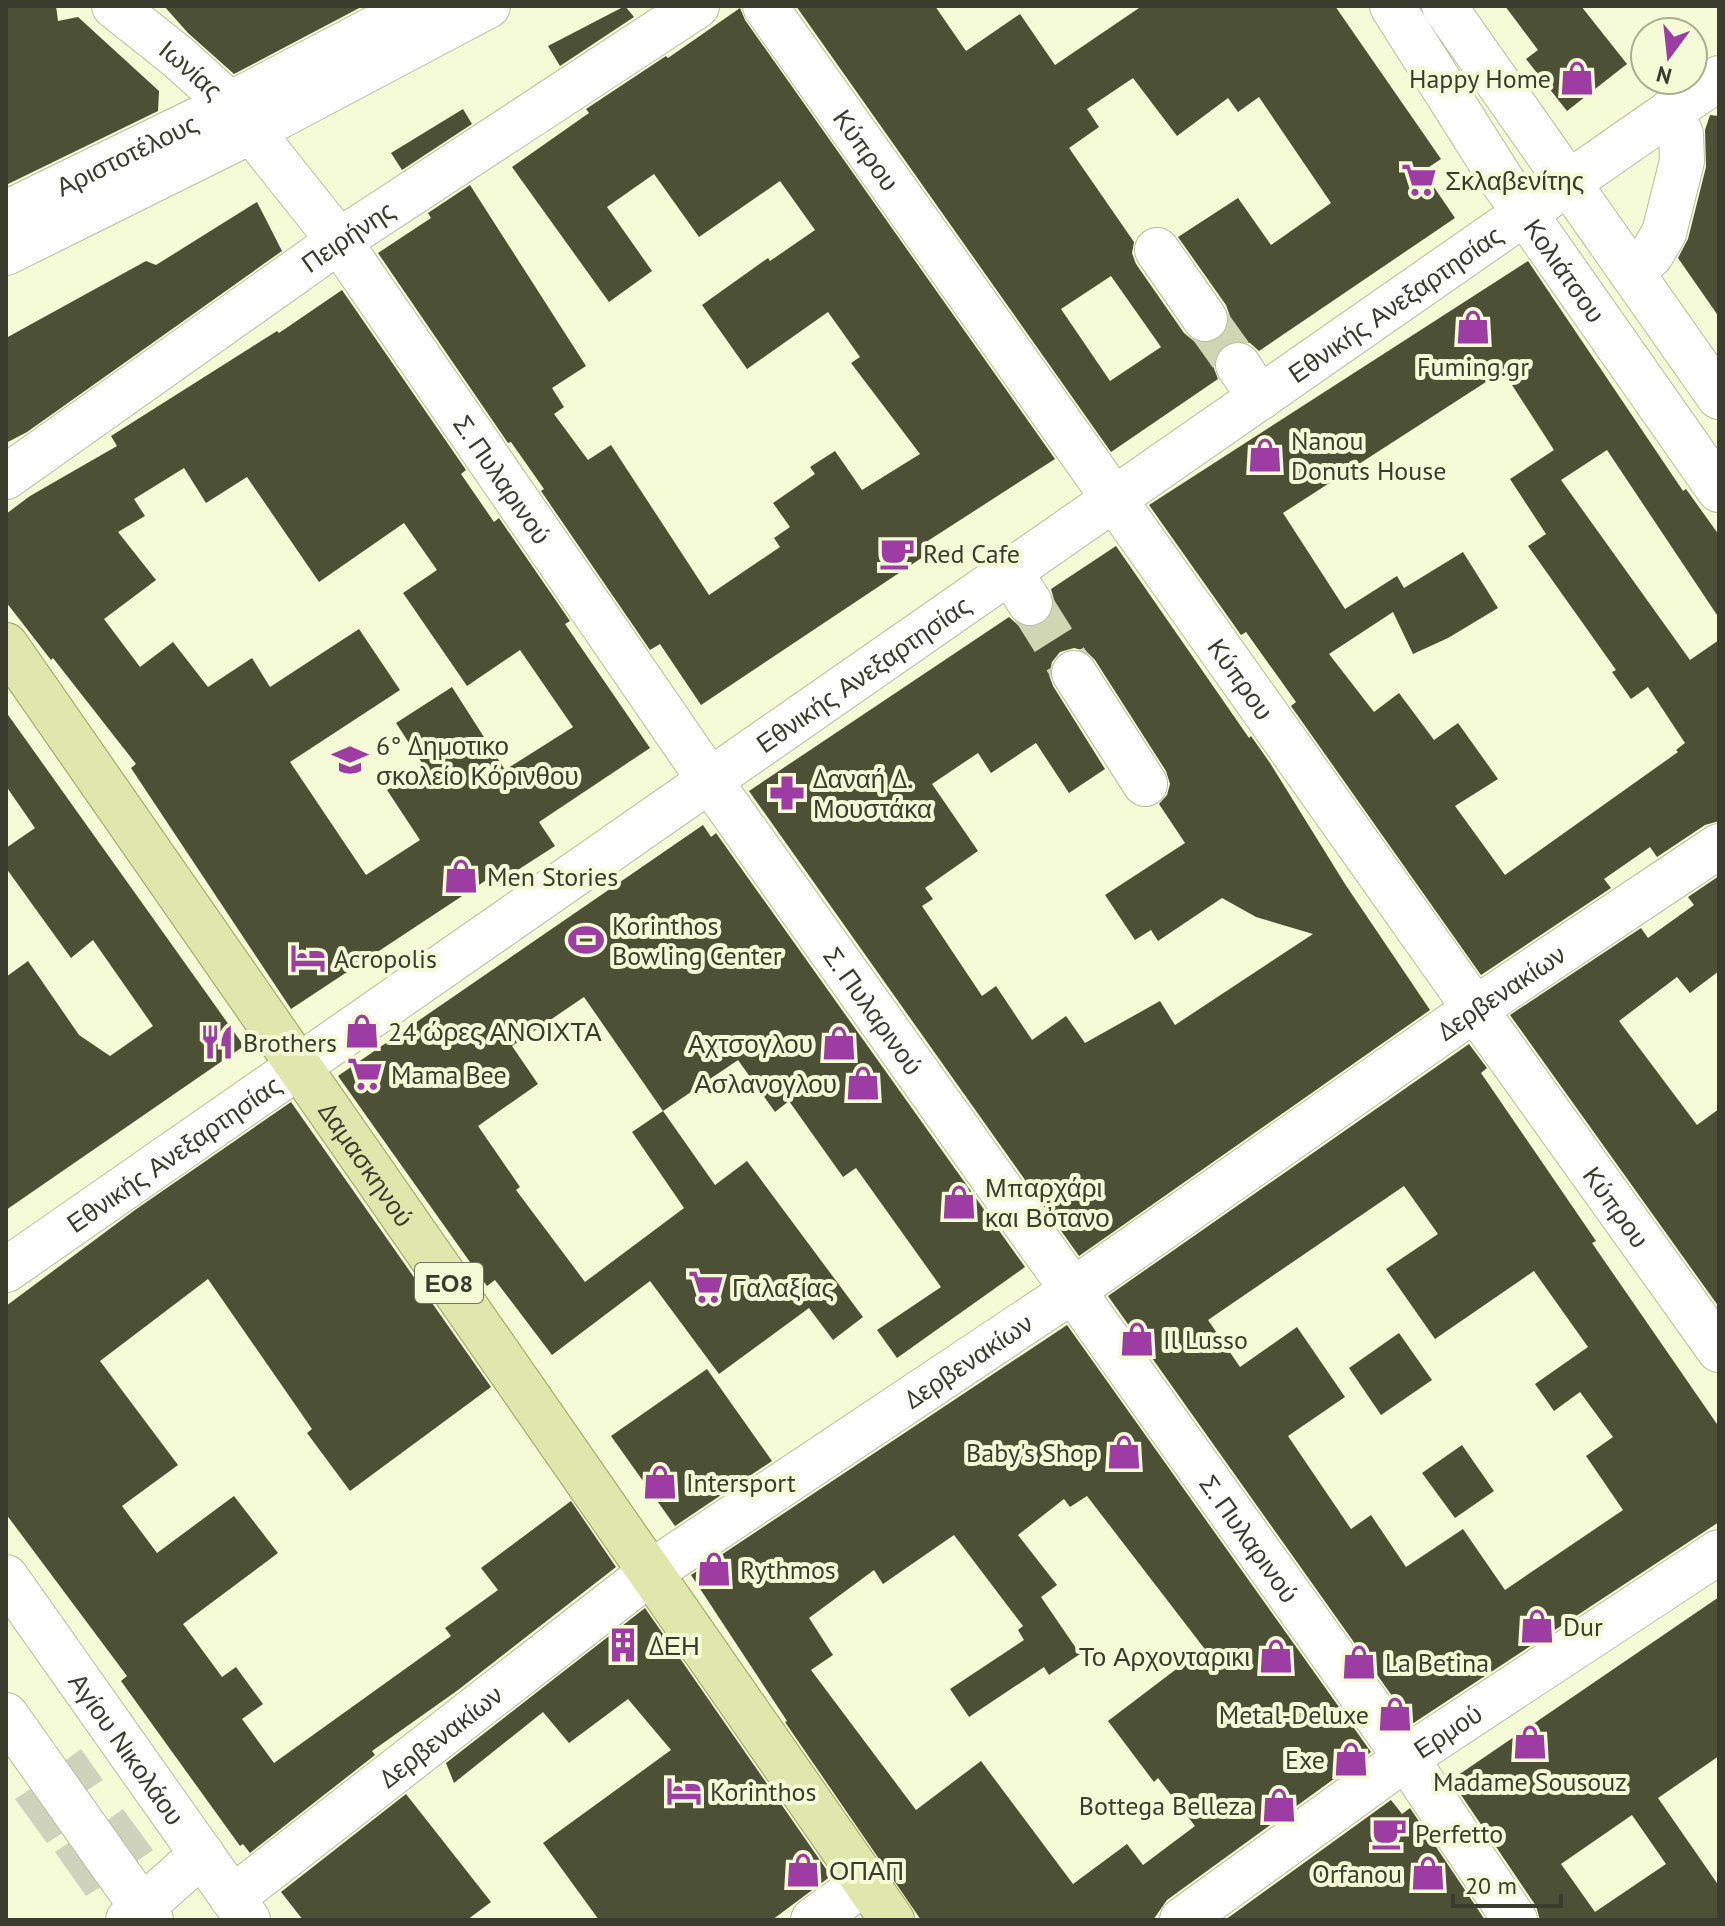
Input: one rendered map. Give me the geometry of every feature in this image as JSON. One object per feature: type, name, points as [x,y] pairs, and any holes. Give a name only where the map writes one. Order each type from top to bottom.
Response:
[{"type":"main road","name":"Δαμασκηνού","points":[[6,645],[892,1920]]},
{"type":"street","name":"Ιωνίας","points":[[114,6],[178,57],[241,118]]},
{"type":"street","name":"Αριστοτέλους","points":[[6,213],[241,118],[417,6]]},
{"type":"street","points":[[6,253],[241,118],[488,6]]},
{"type":"street","name":"Πειρήνης","points":[[6,477],[339,241],[697,6]]},
{"type":"street","name":"Κύπρου","points":[[765,6],[1719,1350]]},
{"type":"street","name":"Κολιάτσου","points":[[1392,6],[1503,182],[1719,490]]},
{"type":"street","name":"Κολιάτσου","points":[[1444,6],[1719,397]]},
{"type":"street","name":"Εθνικής Ανεξαρτησίας","points":[[6,1270],[710,781],[1020,588],[1113,500],[1249,382],[1525,213],[1719,78]]},
{"type":"street","points":[[1631,272],[1651,255],[1668,219],[1682,161],[1681,134],[1670,112]]},
{"type":"street","name":"Σ. Πυλαρινού","points":[[241,118],[339,241],[710,781],[1406,1758],[1515,1920]]},
{"type":"street","points":[[1157,250],[1205,319]]},
{"type":"street","points":[[1074,673],[1145,784]]},
{"type":"street","name":"Δερβενακίων","points":[[240,1909],[651,1572],[1072,1291],[1475,1009],[1719,846]]},
{"type":"street","name":"Ερμού","points":[[1182,1920],[1406,1758],[1719,1552]]},
{"type":"street","name":"Αγίου Νικολάου","points":[[6,1577],[240,1909]]},
{"type":"street","points":[[6,1715],[141,1915],[202,1854]]},
{"type":"street","points":[[813,1920],[866,1882]]},
{"type":"green space","points":[[81,1749],[103,1780],[80,1795],[59,1765]]},
{"type":"green space","points":[[40,1783],[72,1827],[47,1843],[15,1799]]},
{"type":"green space","points":[[123,1809],[153,1850],[130,1866],[101,1825]]},
{"type":"green space","points":[[80,1835],[112,1880],[86,1896],[55,1852]]},
{"type":"building","points":[[6,6],[56,6],[58,21],[78,17],[159,91],[158,111],[6,185]]},
{"type":"building","points":[[164,6],[363,6],[234,74],[188,33]]},
{"type":"building","points":[[625,6],[634,17],[560,66],[548,46]]},
{"type":"building","points":[[796,6],[935,6],[966,51],[1020,14],[1055,65],[1142,6],[1335,6],[1441,159],[1423,171],[1455,218],[1259,351],[1250,343],[1237,340],[1224,345],[1216,353],[1213,366],[1218,379],[1111,452]],"holes":[[[1133,78],[1177,136],[1228,98],[1238,112],[1259,97],[1331,203],[1271,245],[1238,198],[1178,237],[1226,305],[1230,316],[1227,330],[1220,339],[1208,344],[1195,342],[1184,333],[1136,264],[1132,253],[1134,242],[1069,148],[1099,127],[1087,109]],[[1111,276],[1161,347],[1110,381],[1061,309]]]},
{"type":"building","points":[[1505,6],[1581,6],[1627,64],[1567,111],[1526,59],[1538,50]]},
{"type":"building","points":[[740,8],[745,20],[1055,459],[923,544],[929,553],[701,705],[660,644],[650,650],[541,491],[544,489],[511,442],[508,443],[378,253],[431,218],[428,213],[470,185],[586,366],[552,388],[564,407],[554,414],[588,460],[611,445],[709,595],[780,547],[774,538],[790,527],[773,503],[815,474],[810,467],[835,451],[862,490],[920,454],[851,363],[860,357],[828,312],[747,369],[702,305],[768,258],[770,261],[815,230],[780,181],[699,237],[654,174],[607,207],[652,271],[609,302],[512,167],[589,113],[586,109]]},
{"type":"building","points":[[463,109],[472,124],[402,170],[391,153]]},
{"type":"building","points":[[1710,115],[1719,116],[1719,317],[1678,258],[1688,239],[1706,167],[1705,130]]},
{"type":"building","points":[[257,202],[282,251],[27,432],[6,443],[6,338],[146,261],[156,265]]},
{"type":"building","points":[[1528,261],[1683,491],[1686,489],[1719,535],[1719,618],[1607,450],[1561,480],[1690,660],[1719,640],[1719,821],[1705,825],[1657,857],[1650,847],[1604,879],[1611,888],[1481,975],[1291,706],[1296,702],[1246,632],[1241,635],[1149,505]],"holes":[[[1503,371],[1554,450],[1510,479],[1546,534],[1528,546],[1616,670],[1612,672],[1631,699],[1648,687],[1685,743],[1676,750],[1678,752],[1505,875],[1455,806],[1498,779],[1458,723],[1434,740],[1399,693],[1374,712],[1329,654],[1393,612],[1413,654],[1448,638],[1498,608],[1463,552],[1404,588],[1397,576],[1345,609],[1283,513]]]},
{"type":"building","points":[[342,290],[466,470],[461,474],[494,522],[499,518],[570,621],[565,624],[650,748],[539,822],[555,846],[499,882],[494,875],[291,1009],[131,768],[136,764],[6,602],[6,514],[30,496],[117,446],[111,436],[277,331],[279,333]],"holes":[[[184,468],[206,503],[247,477],[319,582],[404,523],[437,570],[403,593],[467,686],[520,650],[573,727],[505,770],[452,687],[396,723],[426,769],[387,790],[420,840],[366,875],[290,762],[400,690],[359,629],[270,687],[252,658],[208,687],[173,642],[140,667],[104,619],[156,580],[118,532],[145,516],[134,499]]]},
{"type":"building","points":[[1116,546],[1249,738],[1251,736],[1270,763],[1345,884],[1430,1010],[1079,1256],[749,791],[1009,617],[1018,625],[1030,628],[1044,624],[1052,615],[1055,603],[1051,589]],"holes":[[[1074,648],[1086,651],[1095,660],[1166,771],[1170,784],[1167,795],[1159,804],[1185,843],[1105,895],[1135,940],[1151,930],[1158,941],[1222,898],[1256,917],[1313,934],[1175,1025],[1160,1001],[1085,1043],[1066,1016],[1032,1040],[996,986],[982,996],[922,906],[933,899],[925,888],[978,851],[932,784],[978,753],[991,773],[1036,743],[1069,793],[1105,769],[1049,675],[1052,662],[1060,652]]]},
{"type":"building","points":[[6,712],[244,1046],[6,1210],[6,977],[28,961],[79,1035],[110,1056],[153,1026],[93,940],[71,958],[6,868],[6,848],[35,828],[6,786]]},
{"type":"building","points":[[703,825],[711,837],[716,833],[1025,1267],[897,1358],[877,1330],[941,1287],[856,1168],[843,1177],[789,1101],[775,1112],[738,1060],[663,1111],[715,1185],[747,1161],[863,1317],[833,1340],[809,1308],[719,1374],[650,1281],[552,1355],[495,1280],[487,1286],[338,1076]],"holes":[[[584,997],[663,1111],[632,1132],[684,1208],[585,1282],[516,1190],[520,1187],[478,1126],[538,1084],[512,1046]]]},
{"type":"building","points":[[1719,876],[1719,971],[1690,993],[1677,977],[1619,1021],[1697,1125],[1719,1109],[1719,1307],[1510,1015],[1641,928],[1648,938],[1694,905],[1688,897]]},
{"type":"building","points":[[1469,1044],[1487,1068],[1481,1073],[1596,1241],[1592,1243],[1719,1427],[1719,1522],[1412,1724],[1108,1296]],"holes":[[[1404,1186],[1438,1234],[1386,1269],[1435,1339],[1534,1271],[1588,1347],[1535,1384],[1554,1411],[1580,1392],[1613,1437],[1586,1456],[1623,1510],[1505,1590],[1463,1529],[1406,1567],[1371,1515],[1351,1529],[1288,1436],[1345,1397],[1297,1327],[1240,1367],[1208,1320]]]},
{"type":"building","points":[[291,1102],[491,1387],[350,1491],[307,1433],[312,1429],[208,1279],[100,1361],[178,1465],[122,1506],[157,1553],[234,1496],[278,1553],[183,1624],[222,1677],[236,1667],[263,1704],[242,1719],[274,1763],[451,1636],[445,1628],[498,1590],[481,1568],[571,1501],[616,1567],[458,1690],[372,1751],[375,1755],[250,1853],[243,1844],[240,1846],[121,1681],[127,1676],[6,1514],[6,1306],[135,1210]]},
{"type":"building","points":[[1067,1325],[1371,1752],[1167,1900],[1153,1920],[921,1920],[785,1722],[691,1575]],"holes":[[[1087,1496],[1204,1648],[1108,1721],[1154,1782],[1158,1778],[1195,1826],[1143,1865],[1127,1844],[1073,1884],[981,1761],[916,1810],[811,1670],[833,1655],[809,1618],[874,1570],[883,1584],[954,1535],[1023,1626],[1018,1630],[1024,1640],[950,1689],[969,1717],[1044,1667],[1049,1675],[1080,1654],[1041,1597],[1057,1585],[1018,1535],[1064,1499],[1070,1507]]]},
{"type":"building","points":[[1399,1333],[1432,1380],[1381,1415],[1349,1368]]},
{"type":"building","points":[[707,1369],[772,1461],[675,1526],[611,1436]]},
{"type":"building","points":[[1462,1445],[1494,1491],[1455,1518],[1422,1473]]},
{"type":"building","points":[[1719,1597],[1719,1756],[1658,1798],[1719,1886],[1719,1920],[1540,1920],[1536,1906],[1451,1780]],"holes":[[[1632,1815],[1666,1864],[1595,1912],[1561,1864]]]},
{"type":"building","points":[[645,1608],[831,1876],[772,1920],[599,1920],[543,1843],[671,1750],[628,1699],[569,1743],[543,1712],[454,1783],[446,1763]]},
{"type":"building","points":[[406,1794],[491,1902],[467,1920],[303,1920],[281,1892]]},
{"type":"building","points":[[1391,1800],[1402,1814],[1410,1808],[1485,1920],[1225,1920]]},
{"type":"tunnel","points":[[1205,319],[1238,365]]},
{"type":"tunnel","points":[[1030,603],[1074,673]]},
{"type":"place","name":"Happy Home","points":[[1577,78]]},
{"type":"place","name":"Σκλαβενίτης","points":[[1419,180]]},
{"type":"place","name":"Fuming.gr","points":[[1473,327]]},
{"type":"place","name":"Nanou Donuts House","points":[[1265,455]]},
{"type":"place","name":"Red Cafe","points":[[897,553]]},
{"type":"place","name":"6° Δημοτικο σκολείο Κόρινθου","points":[[350,760]]},
{"type":"place","name":"Δαναή Δ. Μουστάκα","points":[[787,793]]},
{"type":"place","name":"Men Stories","points":[[461,876]]},
{"type":"place","name":"Korinthos Bowling Center","points":[[586,940]]},
{"type":"place","name":"Acropolis","points":[[308,958]]},
{"type":"place","name":"24 ώρες ΑΝΟΙΧΤΑ","points":[[362,1031]]},
{"type":"place","name":"Brothers","points":[[217,1042]]},
{"type":"place","name":"Αχτσογλου","points":[[839,1043]]},
{"type":"place","name":"Mama Bee","points":[[365,1074]]},
{"type":"place","name":"Ασλανογλου","points":[[863,1083]]},
{"type":"place","name":"Μπαρχάρι και Βὀτανο","points":[[959,1202]]},
{"type":"place","name":"Γαλαξίας","points":[[706,1287]]},
{"type":"place","name":"Il Lusso","points":[[1137,1339]]},
{"type":"place","name":"Baby's Shop","points":[[1124,1452]]},
{"type":"place","name":"Intersport","points":[[660,1482]]},
{"type":"place","name":"Rythmos","points":[[714,1569]]},
{"type":"place","name":"Dur","points":[[1537,1626]]},
{"type":"place","name":"ΔΕΗ","points":[[623,1645]]},
{"type":"place","name":"Το Αρχονταρικι","points":[[1276,1656]]},
{"type":"place","name":"La Betina","points":[[1359,1662]]},
{"type":"place","name":"Metal-Deluxe","points":[[1395,1714]]},
{"type":"place","name":"Madame Sousouz","points":[[1530,1742]]},
{"type":"place","name":"Exe","points":[[1351,1759]]},
{"type":"place","name":"Korinthos","points":[[684,1791]]},
{"type":"place","name":"Bottega Belleza","points":[[1279,1805]]},
{"type":"place","name":"Perfetto","points":[[1389,1833]]},
{"type":"place","name":"ΟΠΑΠ","points":[[803,1870]]},
{"type":"place","name":"Orfanou","points":[[1428,1873]]}]
